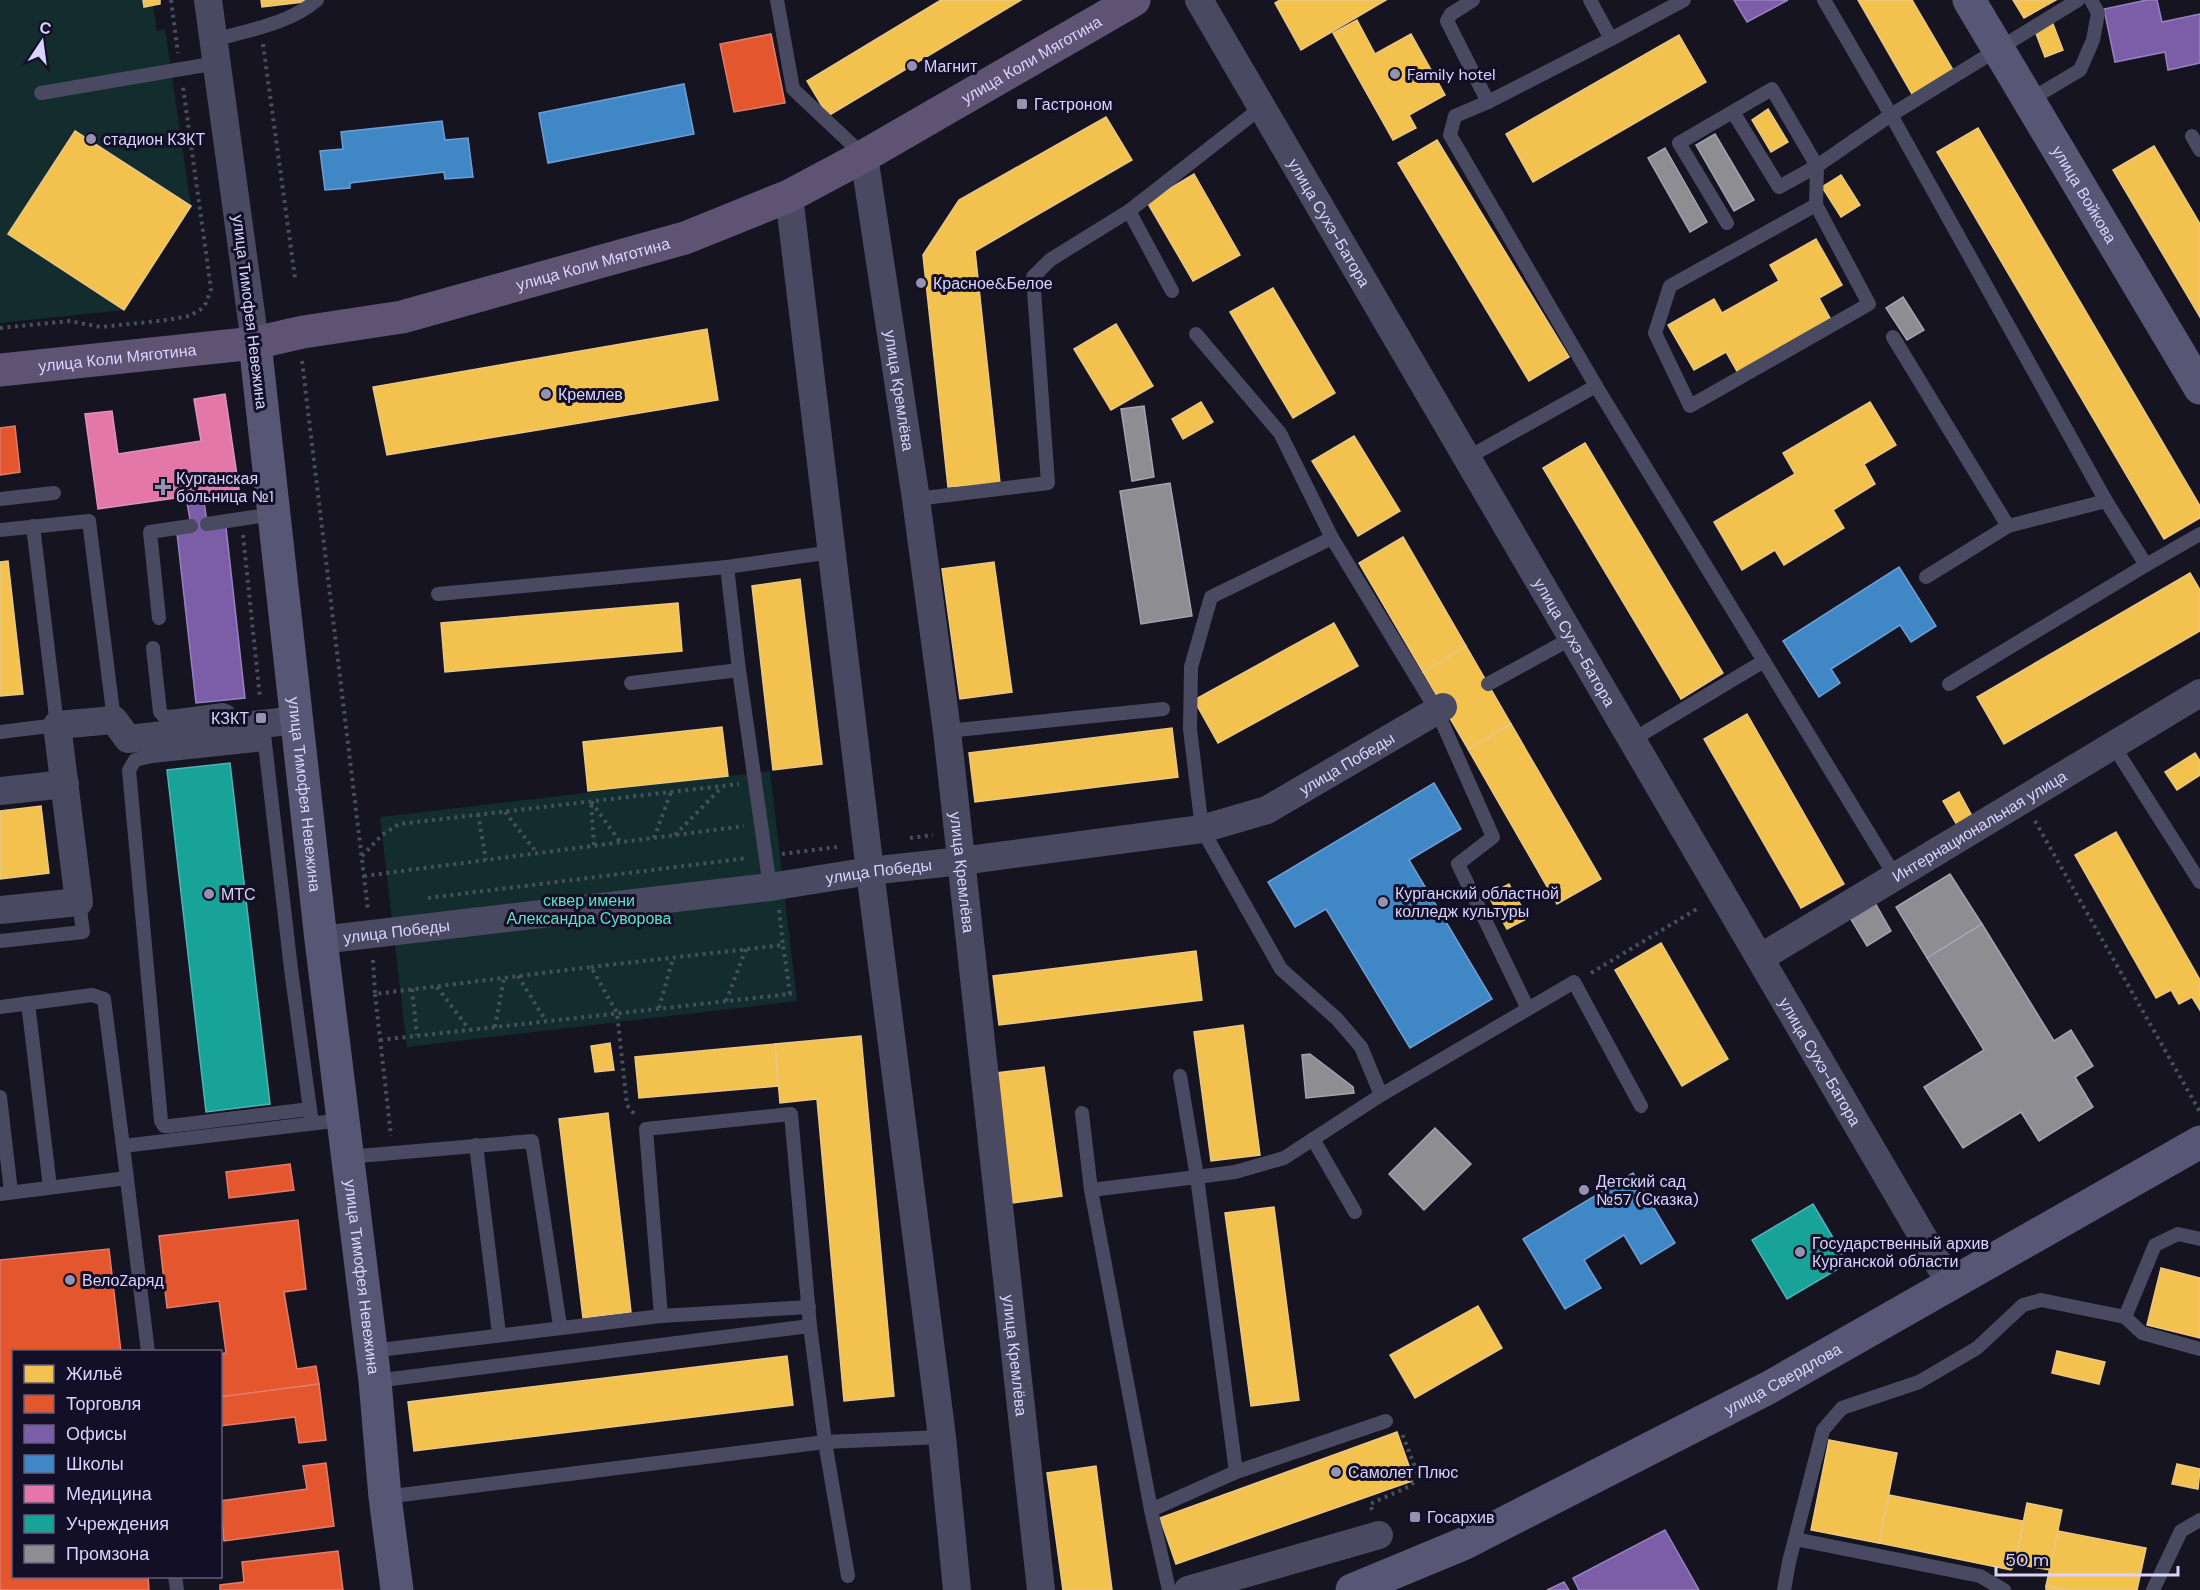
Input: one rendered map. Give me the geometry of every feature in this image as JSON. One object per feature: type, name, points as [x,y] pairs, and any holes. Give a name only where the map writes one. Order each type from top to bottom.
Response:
[{"type":"main road","name":"улица Коли Мяготина","points":[[0,370],[255,343],[303,332],[402,317],[685,238],[789,196],[864,156],[1134,0]]},
{"type":"street","name":"улица Тимофея Невежина","points":[[208,0],[255,343],[321,940],[321,1117],[347,1157],[373,1366],[385,1497],[397,1590]]},
{"type":"street","name":"улица Сухэ-Батора","points":[[1199,0],[1951,1285]]},
{"type":"street","name":"улица Войкова","points":[[1969,0],[2200,388]]},
{"type":"street","name":"улица Кремлёва","points":[[864,156],[916,499],[947,731],[1041,1590]]},
{"type":"street","points":[[789,196],[868,857],[942,1437],[957,1590]]},
{"type":"street","name":"Интернациональная улица","points":[[1760,958],[2200,693]]},
{"type":"street","name":"улица Победы","points":[[321,940],[773,886],[868,857],[962,861],[1202,829],[1267,810],[1440,709]]},
{"type":"street","points":[[0,910],[79,902],[57,725],[114,720],[128,739],[255,731],[297,720]]},
{"type":"street","points":[[0,791],[65,784]]},
{"type":"street","name":"улица Свердлова","points":[[1352,1590],[1474,1539],[1768,1388],[2200,1142]]},
{"type":"street","points":[[1188,1590],[1379,1535]]},
{"type":"lane","points":[[41,93],[181,70],[261,27],[279,22],[308,8],[317,0]]},
{"type":"lane","points":[[777,0],[793,89],[864,156]]},
{"type":"lane","points":[[1473,0],[1451,14],[1447,21],[1488,102]]},
{"type":"lane","points":[[1590,0],[1611,39]]},
{"type":"lane","points":[[1684,0],[1488,102],[1455,116],[1450,135],[1596,386],[1895,876]]},
{"type":"lane","points":[[1824,0],[1891,115],[2106,501],[2146,565]]},
{"type":"lane","points":[[1733,112],[1779,187],[1817,166],[1891,115],[2078,0]]},
{"type":"lane","points":[[2028,101],[2080,70],[2093,40],[2098,13],[2091,0]]},
{"type":"lane","points":[[1727,224],[1679,143],[1772,89],[1817,166],[1816,205],[1869,304],[1690,405],[1654,333],[1670,286],[1816,205]]},
{"type":"lane","points":[[916,499],[1048,483],[1033,277],[1050,260],[1129,211],[1262,107]]},
{"type":"lane","points":[[2192,136],[2200,150]]},
{"type":"lane","points":[[1129,211],[1172,291]]},
{"type":"lane","points":[[1196,334],[1280,432],[1332,538],[1440,709],[1492,837],[1458,864],[1528,1010]]},
{"type":"lane","points":[[1893,337],[2008,526]]},
{"type":"lane","points":[[1467,458],[1596,386]]},
{"type":"lane","points":[[0,499],[54,493]]},
{"type":"lane","points":[[1926,577],[2008,526],[2106,501]]},
{"type":"lane","points":[[207,524],[274,514]]},
{"type":"lane","points":[[0,530],[89,521],[114,720]]},
{"type":"lane","points":[[0,732],[57,725],[33,526]]},
{"type":"lane","points":[[159,618],[150,532],[191,526]]},
{"type":"lane","points":[[1949,684],[2200,534]]},
{"type":"lane","points":[[1332,538],[1212,597],[1191,667],[1190,729],[1202,829],[1281,969],[1337,1019],[1360,1047],[1381,1095]]},
{"type":"lane","points":[[438,594],[727,567],[832,552]]},
{"type":"lane","points":[[727,567],[765,856],[773,886]]},
{"type":"lane","points":[[1488,684],[1572,638]]},
{"type":"lane","points":[[153,648],[160,711],[164,716],[223,710],[255,731],[291,969],[321,1117]]},
{"type":"lane","points":[[1632,740],[1764,662]]},
{"type":"lane","points":[[631,683],[739,670]]},
{"type":"lane","points":[[947,731],[1163,709]]},
{"type":"lane","points":[[255,731],[135,760],[129,770],[161,1121],[164,1126],[170,1126],[321,1117]]},
{"type":"lane","points":[[2113,745],[2200,882]]},
{"type":"lane","points":[[0,941],[83,932],[79,902]]},
{"type":"lane","points":[[1091,1190],[1235,1172],[1284,1158],[1381,1095],[1574,982],[1641,1106]]},
{"type":"lane","points":[[0,1006],[93,995],[104,999],[148,1350]]},
{"type":"lane","points":[[28,1003],[50,1187]]},
{"type":"lane","points":[[1180,1076],[1197,1177],[1236,1472]]},
{"type":"lane","points":[[0,1097],[6,1193],[127,1178]]},
{"type":"lane","points":[[1082,1113],[1091,1190],[1151,1510],[1169,1590]]},
{"type":"lane","points":[[661,1316],[646,1129],[791,1114],[810,1326],[825,1442],[849,1576]]},
{"type":"lane","points":[[123,1146],[321,1117]]},
{"type":"lane","points":[[1313,1140],[1355,1212]]},
{"type":"lane","points":[[347,1157],[532,1141],[560,1326]]},
{"type":"lane","points":[[476,1145],[499,1334]]},
{"type":"lane","points":[[2125,1317],[2156,1245],[2178,1234],[2200,1239]]},
{"type":"lane","points":[[1784,1590],[1823,1430],[1842,1408],[1919,1382],[1977,1348],[2023,1305],[2041,1300],[2125,1317],[2142,1333],[2200,1349]]},
{"type":"lane","points":[[373,1366],[499,1334],[661,1316],[808,1307]]},
{"type":"lane","points":[[373,1366],[810,1326]]},
{"type":"lane","points":[[1151,1510],[1236,1472],[1393,1424]]},
{"type":"lane","points":[[385,1497],[825,1442],[942,1437]]},
{"type":"lane","points":[[2153,1590],[2181,1531],[2200,1520]]},
{"type":"lane","points":[[1795,1539],[1980,1576],[2004,1590]]},
{"type":"path","points":[[0,328],[69,321],[100,327],[126,325],[189,316],[200,310],[206,303],[211,289],[171,0]]},
{"type":"path","points":[[261,27],[295,278]]},
{"type":"path","points":[[302,357],[371,934],[375,994],[393,1153]]},
{"type":"path","points":[[362,856],[382,835],[399,824],[755,782]]},
{"type":"path","points":[[674,835],[723,786]]},
{"type":"path","points":[[654,838],[670,792]]},
{"type":"path","points":[[2022,799],[2200,1112]]},
{"type":"path","points":[[591,801],[620,842]]},
{"type":"path","points":[[591,801],[594,846]]},
{"type":"path","points":[[505,811],[537,853]]},
{"type":"path","points":[[478,814],[486,860]]},
{"type":"path","points":[[364,876],[761,824]]},
{"type":"path","points":[[426,899],[765,856],[868,857],[958,831]]},
{"type":"path","points":[[380,1040],[790,994],[773,886]]},
{"type":"path","points":[[1574,982],[1722,894]]},
{"type":"path","points":[[375,994],[783,945]]},
{"type":"path","points":[[726,1001],[746,950]]},
{"type":"path","points":[[659,1008],[673,958]]},
{"type":"path","points":[[591,967],[617,1013],[627,1105],[646,1129]]},
{"type":"path","points":[[518,976],[546,1021]]},
{"type":"path","points":[[495,1027],[504,978]]},
{"type":"path","points":[[437,986],[469,1030]]},
{"type":"path","points":[[411,989],[417,1035]]},
{"type":"path","points":[[1379,1535],[1370,1504],[1410,1486],[1419,1477],[1393,1424]]},
{"type":"green space","name":"стадион КЗКТ","points":[[0,0],[143,0],[144,7],[153,5],[157,31],[165,29],[191,206],[124,310],[0,323]]},
{"type":"green space","name":"сквер имени Александра Суворова","points":[[770,771],[797,1001],[407,1047],[380,817]]},
{"type":"building: Жильё","points":[[143,0],[160,0],[160,4],[144,7]]},
{"type":"building: Жильё","points":[[261,0],[312,0],[313,1],[262,7]]},
{"type":"building: Жильё","points":[[941,0],[1021,0],[828,116],[807,81]]},
{"type":"building: Жильё","points":[[1280,0],[1386,0],[1301,50],[1275,3]]},
{"type":"building: Жильё","points":[[1858,0],[1912,0],[1953,70],[1912,94]]},
{"type":"building: Жильё","points":[[2013,0],[2056,0],[2024,18]]},
{"type":"building: Жильё","name":"Family hotel","points":[[1357,20],[1375,54],[1411,34],[1445,95],[1409,115],[1416,128],[1393,140],[1333,33]]},
{"type":"building: Жильё","points":[[2053,24],[2063,50],[2045,57],[2035,31]]},
{"type":"building: Жильё","points":[[1679,35],[1706,82],[1533,182],[1506,134]]},
{"type":"building: Жильё","points":[[1768,109],[1788,142],[1771,152],[1752,120]]},
{"type":"building: Жильё","points":[[1106,117],[1132,160],[975,251],[1000,483],[948,487],[923,255],[959,200]]},
{"type":"building: Жильё","points":[[1978,128],[2200,506],[2200,518],[2164,539],[1937,152]]},
{"type":"building: Жильё","points":[[75,131],[191,206],[124,310],[8,234]]},
{"type":"building: Жильё","points":[[1437,140],[1569,357],[1529,381],[1398,163]]},
{"type":"building: Жильё","points":[[2154,146],[2200,224],[2200,317],[2113,170]]},
{"type":"building: Жильё","points":[[1194,174],[1240,255],[1193,281],[1147,202]]},
{"type":"building: Жильё","points":[[1841,175],[1860,205],[1841,217],[1822,187]]},
{"type":"building: Жильё","points":[[1816,239],[1842,285],[1819,298],[1831,320],[1738,373],[1726,352],[1694,370],[1668,325],[1714,299],[1722,313],[1779,281],[1770,265]]},
{"type":"building: Жильё","points":[[1273,288],[1335,393],[1293,418],[1230,312]]},
{"type":"building: Жильё","points":[[1116,324],[1153,386],[1111,410],[1074,349]]},
{"type":"building: Жильё","name":"Кремлев","points":[[707,329],[718,400],[387,455],[373,387]]},
{"type":"building: Жильё","points":[[1201,402],[1213,422],[1183,439],[1172,419]]},
{"type":"building: Жильё","points":[[1870,402],[1896,445],[1864,464],[1875,484],[1833,510],[1844,528],[1784,565],[1775,550],[1742,570],[1714,522],[1795,474],[1783,453]]},
{"type":"building: Жильё","points":[[1354,436],[1400,511],[1358,536],[1312,461]]},
{"type":"building: Жильё","points":[[1585,443],[1723,673],[1681,699],[1543,468]]},
{"type":"building: Жильё","points":[[1403,537],[1466,646],[1423,672],[1359,563]]},
{"type":"building: Жильё","points":[[8,561],[23,694],[0,696],[0,562]]},
{"type":"building: Жильё","points":[[994,562],[1012,692],[960,699],[942,569]]},
{"type":"building: Жильё","points":[[2190,573],[2200,590],[2200,631],[2004,744],[1977,697]]},
{"type":"building: Жильё","points":[[800,579],[822,764],[773,770],[752,586]]},
{"type":"building: Жильё","points":[[678,603],[682,651],[445,672],[441,623]]},
{"type":"building: Жильё","points":[[1334,623],[1358,666],[1218,743],[1194,700]]},
{"type":"building: Жильё","points":[[1466,646],[1511,724],[1468,749],[1423,672]]},
{"type":"building: Жильё","points":[[1747,714],[1844,884],[1801,908],[1704,739]]},
{"type":"building: Жильё","points":[[1511,724],[1601,879],[1557,904],[1468,749]]},
{"type":"building: Жильё","points":[[722,727],[728,776],[588,791],[583,742]]},
{"type":"building: Жильё","points":[[1172,728],[1178,777],[975,802],[969,753]]},
{"type":"building: Жильё","points":[[2195,753],[2200,761],[2200,775],[2177,790],[2165,772]]},
{"type":"building: Жильё","points":[[1959,792],[1972,816],[1957,825],[1943,801]]},
{"type":"building: Жильё","points":[[41,806],[49,873],[0,879],[0,811]]},
{"type":"building: Жильё","points":[[2116,832],[2200,980],[2200,1010],[2192,997],[2179,1004],[2171,990],[2156,998],[2075,855]]},
{"type":"building: Жильё","points":[[1509,884],[1528,918],[1507,929],[1488,895]]},
{"type":"building: Жильё","points":[[1661,943],[1728,1059],[1682,1086],[1615,970]]},
{"type":"building: Жильё","points":[[1196,951],[1202,1000],[999,1025],[993,976]]},
{"type":"building: Жильё","points":[[1243,1025],[1260,1155],[1211,1161],[1194,1032]]},
{"type":"building: Жильё","points":[[861,1036],[894,1396],[844,1401],[817,1099],[780,1103],[775,1044]]},
{"type":"building: Жильё","points":[[610,1043],[614,1070],[595,1072],[591,1046]]},
{"type":"building: Жильё","points":[[775,1044],[778,1086],[639,1098],[635,1057]]},
{"type":"building: Жильё","points":[[1044,1067],[1062,1196],[1013,1203],[996,1073]]},
{"type":"building: Жильё","points":[[608,1113],[631,1312],[583,1318],[559,1119]]},
{"type":"building: Жильё","points":[[1274,1207],[1299,1400],[1251,1406],[1225,1213]]},
{"type":"building: Жильё","points":[[2161,1268],[2200,1278],[2200,1338],[2147,1325]]},
{"type":"building: Жильё","points":[[1478,1306],[1502,1348],[1415,1398],[1390,1355]]},
{"type":"building: Жильё","points":[[2057,1351],[2105,1362],[2099,1384],[2052,1373]]},
{"type":"building: Жильё","points":[[787,1356],[793,1405],[414,1451],[408,1402]]},
{"type":"building: Жильё","points":[[1397,1432],[1412,1481],[1176,1564],[1160,1518]]},
{"type":"building: Жильё","points":[[1829,1440],[1897,1453],[1879,1543],[1811,1530]]},
{"type":"building: Жильё","points":[[2177,1464],[2200,1469],[2198,1489],[2172,1484]]},
{"type":"building: Жильё","points":[[1096,1466],[1112,1590],[1063,1590],[1047,1473]]},
{"type":"building: Жильё","points":[[1889,1495],[2023,1521],[2015,1564],[2011,1570],[1879,1543]]},
{"type":"building: Жильё","points":[[2027,1503],[2062,1510],[2050,1570],[2015,1564]]},
{"type":"building: Жильё","points":[[2058,1531],[2146,1548],[2137,1590],[2067,1590],[2046,1586]]},
{"type":"building: Жильё","points":[[2046,1586],[2067,1590],[2046,1590]]},
{"type":"building: Торговля","points":[[771,34],[785,103],[734,112],[720,44]]},
{"type":"building: Торговля","points":[[15,426],[20,472],[0,475],[0,428]]},
{"type":"building: Торговля","points":[[290,1164],[294,1190],[229,1198],[226,1172]]},
{"type":"building: Торговля","points":[[298,1220],[306,1289],[284,1292],[297,1369],[316,1366],[319,1384],[222,1397],[222,1354],[226,1353],[219,1301],[167,1308],[159,1236]]},
{"type":"building: Торговля","points":[[109,1249],[121,1350],[12,1350],[12,1578],[148,1578],[149,1590],[0,1590],[0,1260]]},
{"type":"building: Торговля","points":[[319,1384],[326,1440],[299,1443],[295,1417],[222,1426],[222,1397]]},
{"type":"building: Торговля","points":[[326,1463],[334,1526],[224,1541],[222,1501],[307,1489],[303,1466]]},
{"type":"building: Торговля","points":[[338,1551],[343,1590],[220,1590],[220,1585],[244,1582],[242,1562]]},
{"type":"building: Офисы","points":[[1734,0],[1788,0],[1747,22]]},
{"type":"building: Офисы","points":[[2157,0],[2162,22],[2200,14],[2200,63],[2168,70],[2165,52],[2115,62],[2104,9]]},
{"type":"building: Офисы","points":[[203,494],[208,530],[226,527],[245,698],[196,703],[177,533],[192,531],[186,497]]},
{"type":"building: Офисы","points":[[1665,1530],[1699,1590],[1579,1590],[1573,1578]]},
{"type":"building: Офисы","points":[[1564,1582],[1569,1590],[1547,1590]]},
{"type":"building: Школы","points":[[684,84],[694,134],[548,163],[539,113]]},
{"type":"building: Школы","points":[[442,121],[445,140],[468,138],[473,177],[445,179],[444,172],[350,183],[350,188],[325,190],[320,151],[343,149],[341,132]]},
{"type":"building: Школы","points":[[1899,567],[1936,626],[1911,642],[1900,625],[1831,669],[1840,683],[1819,697],[1783,641]]},
{"type":"building: Школы","points":[[1434,783],[1461,829],[1409,860],[1492,999],[1410,1048],[1326,909],[1295,927],[1268,882]]},
{"type":"building: Школы","points":[[1633,1173],[1675,1243],[1641,1264],[1624,1235],[1584,1260],[1601,1288],[1565,1309],[1523,1239]]},
{"type":"building: Медицина","points":[[225,394],[239,489],[98,509],[85,414],[112,411],[118,454],[201,441],[194,399]]},
{"type":"building: Учреждения","points":[[230,763],[270,1104],[206,1112],[167,770]]},
{"type":"building: Учреждения","points":[[1813,1204],[1848,1263],[1787,1299],[1752,1240]]},
{"type":"building: Промзона","points":[[1715,134],[1754,200],[1734,211],[1696,145]]},
{"type":"building: Промзона","points":[[1665,148],[1707,222],[1690,232],[1648,158]]},
{"type":"building: Промзона","points":[[1903,297],[1924,330],[1907,340],[1886,308]]},
{"type":"building: Промзона","points":[[1144,406],[1154,477],[1132,481],[1121,409]]},
{"type":"building: Промзона","points":[[1170,483],[1192,616],[1141,624],[1120,491]]},
{"type":"building: Промзона","points":[[1950,874],[1982,924],[1927,958],[1896,907]]},
{"type":"building: Промзона","points":[[1874,901],[1891,931],[1867,946],[1849,916]]},
{"type":"building: Промзона","points":[[1982,924],[2054,1041],[2071,1030],[2093,1066],[2075,1077],[2093,1107],[2039,1141],[2021,1112],[1963,1148],[1924,1087],[1984,1050],[1927,958]]},
{"type":"building: Промзона","points":[[1310,1054],[1353,1087],[1354,1093],[1306,1098],[1302,1055]]},
{"type":"building: Промзона","points":[[1435,1128],[1471,1164],[1424,1210],[1389,1174]]},
{"type":"place","name":"Магнит","points":[[912,66]]},
{"type":"place","name":"Family hotel","points":[[1395,74]]},
{"type":"place","name":"Гастроном","points":[[1022,104]]},
{"type":"place","name":"стадион КЗКТ","points":[[91,139]]},
{"type":"place","name":"Красное&Белое","points":[[921,283]]},
{"type":"place","name":"Кремлев","points":[[546,394]]},
{"type":"place","name":"Курганская больница №1","points":[[163,487]]},
{"type":"place","name":"КЗКТ","points":[[261,718]]},
{"type":"place","name":"МТС","points":[[209,894]]},
{"type":"place","name":"Курганский областной колледж культуры","points":[[1383,902]]},
{"type":"place","name":"Детский сад №57 (Сказка)","points":[[1584,1190]]},
{"type":"place","name":"Государственный архив Курганской области","points":[[1800,1252]]},
{"type":"place","name":"ВелоZаряд","points":[[70,1280]]},
{"type":"place","name":"Самолет Плюс","points":[[1336,1472]]},
{"type":"place","name":"Госархив","points":[[1415,1517]]}]
